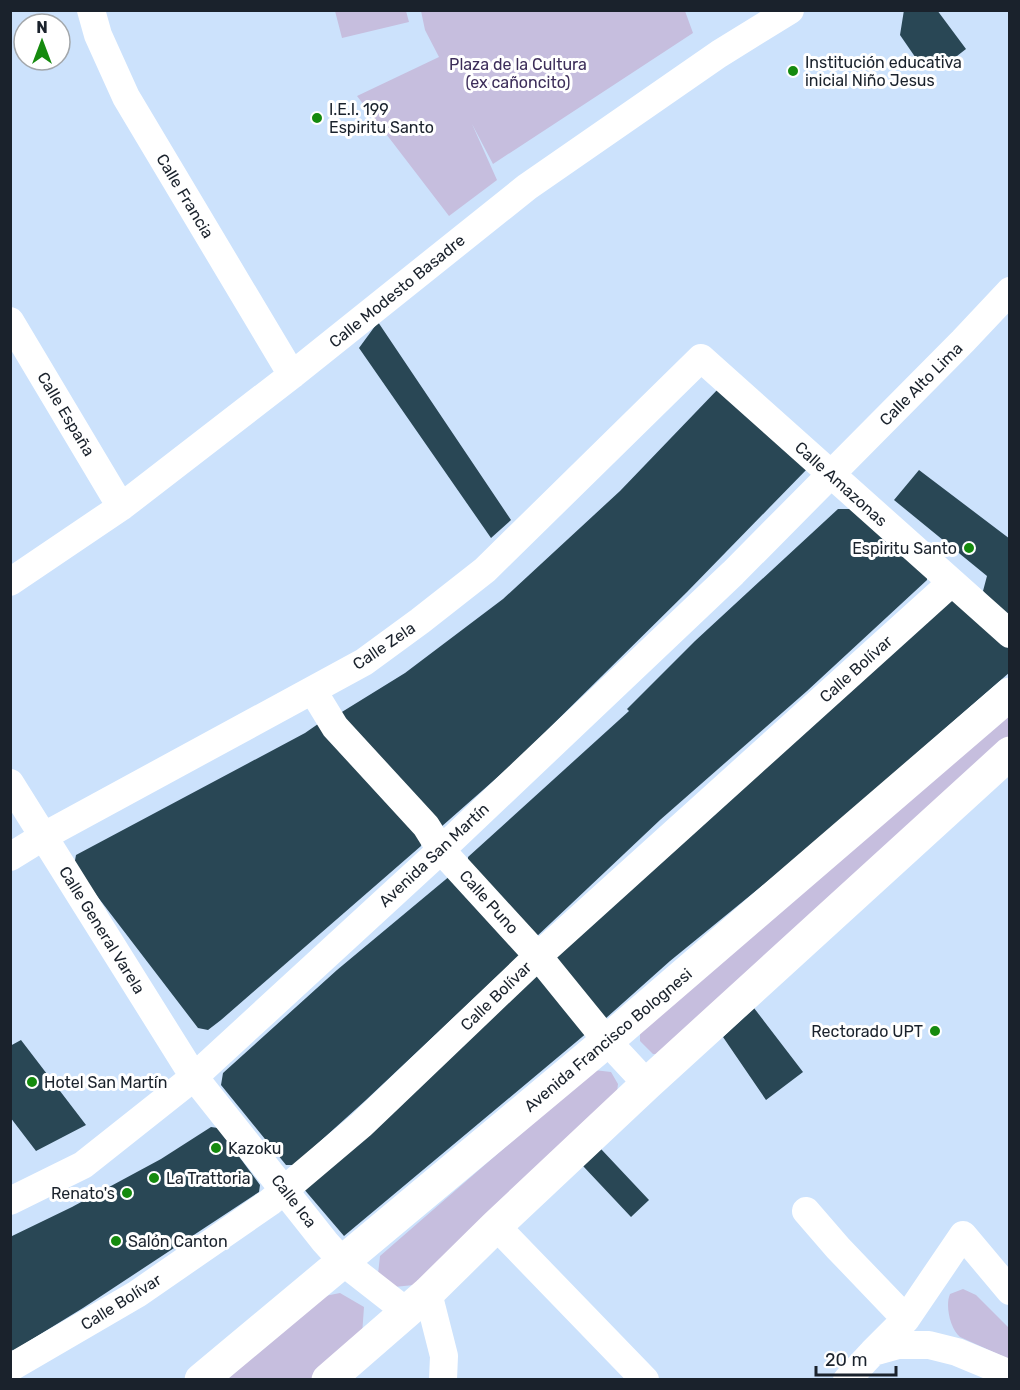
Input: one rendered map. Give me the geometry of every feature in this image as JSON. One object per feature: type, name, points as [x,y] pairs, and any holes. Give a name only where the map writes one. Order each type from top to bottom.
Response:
[{"type":"main road","name":"Avenida Francisco Bolognesi","points":[[201,1380],[607,1041],[1010,694]]},
{"type":"main road","points":[[328,1380],[417,1302],[647,1084],[1010,753]]},
{"type":"street","name":"Calle Francia","points":[[92,10],[98,35],[126,97],[292,375]]},
{"type":"street","name":"Calle Modesto Basadre","points":[[10,582],[121,507],[292,375],[526,187],[719,54],[790,10]]},
{"type":"street","name":"Calle Alto Lima","points":[[830,475],[1010,291]]},
{"type":"street","name":"Calle España","points":[[10,321],[121,507]]},
{"type":"street","name":"Calle Amazonas","points":[[701,358],[1010,634]]},
{"type":"street","name":"Calle Zela","points":[[10,857],[44,836],[364,662],[485,570],[701,358]]},
{"type":"street","name":"Avenida San Martín","points":[[10,1201],[83,1164],[194,1077],[441,850],[724,581],[830,475]]},
{"type":"street","name":"Calle Bolívar","points":[[10,1368],[137,1294],[270,1202],[361,1125],[538,956],[951,583]]},
{"type":"street","name":"Calle Puno","points":[[313,691],[335,727],[426,826],[441,850],[538,956],[607,1041],[647,1084]]},
{"type":"street","name":"Calle General Varela","points":[[10,783],[194,1077]]},
{"type":"street","name":"Calle Ica","points":[[194,1077],[343,1262],[417,1302]]},
{"type":"street","points":[[806,1211],[906,1319]]},
{"type":"street","points":[[496,1226],[645,1380]]},
{"type":"street","points":[[847,1380],[906,1319],[963,1235],[1010,1291]]},
{"type":"street","points":[[417,1302],[444,1356],[443,1380]]},
{"type":"street","points":[[873,1352],[898,1345],[929,1345],[957,1352],[1010,1374]]},
{"type":"green space","points":[[335,11],[406,11],[409,22],[342,38]]},
{"type":"green space","name":"Plaza de la Cultura (ex cañoncito)","points":[[421,11],[685,11],[693,33],[493,164],[472,124],[497,180],[449,216],[357,96],[439,57],[425,30]]},
{"type":"green space","points":[[1009,704],[1009,744],[665,1054],[653,1054],[640,1041],[640,1023]]},
{"type":"green space","points":[[594,1070],[611,1072],[618,1084],[616,1100],[414,1285],[394,1287],[378,1274],[380,1256]]},
{"type":"green space","points":[[963,1289],[976,1295],[1009,1328],[1009,1359],[960,1337],[956,1333],[949,1317],[948,1304],[950,1294]]},
{"type":"green space","points":[[340,1293],[364,1307],[362,1335],[311,1379],[220,1380],[320,1297]]},
{"type":"building","points":[[904,10],[937,10],[966,49],[939,70],[922,67],[900,35]]},
{"type":"building","points":[[378,322],[511,520],[491,538],[359,348]]},
{"type":"building","points":[[719,388],[809,467],[687,592],[516,761],[441,827],[337,715],[405,673],[503,599],[620,491]]},
{"type":"building","points":[[919,470],[1010,539],[1010,625],[983,591],[987,576],[894,500]]},
{"type":"building","points":[[838,509],[850,509],[927,574],[927,580],[807,691],[660,820],[534,939],[468,866],[468,857],[629,711],[627,709],[695,641]]},
{"type":"building","points":[[951,595],[1010,643],[1010,672],[800,855],[670,961],[605,1019],[553,960]]},
{"type":"building","points":[[318,724],[424,838],[421,846],[221,1020],[208,1030],[198,1028],[74,866],[76,855]]},
{"type":"building","points":[[451,875],[521,954],[294,1165],[286,1165],[221,1085],[223,1073],[337,970]]},
{"type":"building","points":[[537,975],[588,1032],[344,1236],[303,1188]]},
{"type":"building","points":[[754,1008],[803,1072],[766,1100],[723,1037]]},
{"type":"building","name":"Hotel San Martín","points":[[21,1040],[86,1125],[36,1151],[10,1117],[10,1046]]},
{"type":"building","points":[[211,1127],[218,1128],[260,1185],[259,1192],[83,1308],[13,1351],[10,1347],[10,1237],[72,1207],[161,1159]]},
{"type":"building","points":[[601,1149],[649,1200],[631,1217],[583,1166]]},
{"type":"place","name":"Institución educativa inicial Niño Jesus","points":[[793,71]]},
{"type":"place","name":"I.E.I. 199 Espiritu Santo","points":[[317,118]]},
{"type":"place","name":"Espiritu Santo","points":[[969,548]]},
{"type":"place","name":"Rectorado UPT","points":[[935,1031]]},
{"type":"place","name":"Hotel San Martín","points":[[32,1082]]},
{"type":"place","name":"Kazoku","points":[[216,1148]]},
{"type":"place","name":"La Trattoria","points":[[154,1178]]},
{"type":"place","name":"Renato's","points":[[127,1193]]},
{"type":"place","name":"Salón Canton","points":[[116,1241]]}]
